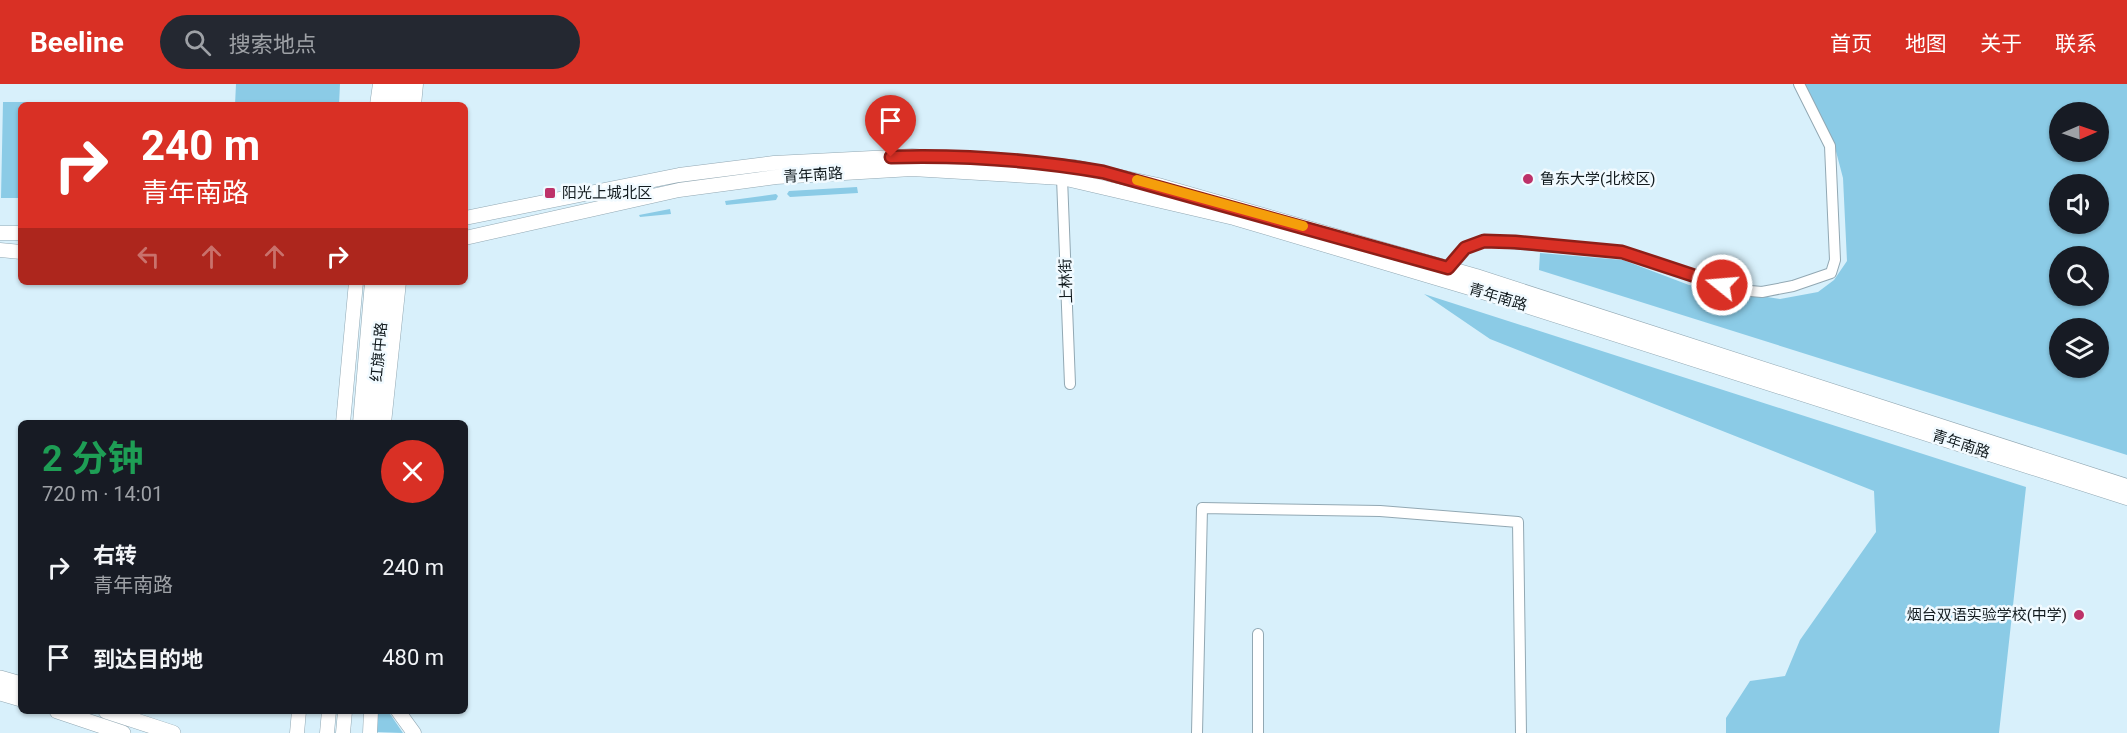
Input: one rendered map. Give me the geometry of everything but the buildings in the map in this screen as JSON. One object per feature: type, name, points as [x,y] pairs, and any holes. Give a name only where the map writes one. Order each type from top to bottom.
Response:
[{"type":"highway","points":[[0,678],[18,683]]},
{"type":"highway","points":[[0,693],[18,698]]},
{"type":"highway","points":[[66,714],[123,733]]},
{"type":"highway","points":[[115,714],[173,733]]},
{"type":"main road","points":[[377,102],[380,84]]},
{"type":"main road","points":[[391,102],[393,84]]},
{"type":"main road","points":[[402,102],[404,84]]},
{"type":"main road","points":[[414,102],[416,84]]},
{"type":"main road","name":"青年南路","points":[[468,217],[724,168],[850,158],[912,156],[981,159],[1103,172],[1448,268],[2127,486]]},
{"type":"main road","name":"青年南路","points":[[468,237],[679,190],[776,177],[912,169],[1062,178],[1234,218],[1473,289],[2127,498]]},
{"type":"main road","points":[[0,232],[18,233]]},
{"type":"main road","points":[[0,250],[18,252]]},
{"type":"main road","points":[[343,420],[357,285]]},
{"type":"main road","name":"红旗中路","points":[[360,420],[372,285]]},
{"type":"main road","name":"红旗中路","points":[[373,420],[385,285]]},
{"type":"main road","points":[[384,420],[399,285]]},
{"type":"main road","points":[[297,733],[298,714]]},
{"type":"main road","points":[[327,733],[329,714]]},
{"type":"main road","points":[[343,733],[345,714]]},
{"type":"main road","points":[[370,733],[371,714]]},
{"type":"main road","points":[[400,714],[414,733]]},
{"type":"street","points":[[1448,268],[1465,248],[1484,241],[1622,252],[1739,290],[1762,292],[1793,286],[1831,273],[1835,260],[1830,146],[1800,84]]},
{"type":"street","name":"上林街","points":[[1062,178],[1070,384]]},
{"type":"street","points":[[1197,733],[1202,508],[1380,511],[1518,522],[1521,733]]},
{"type":"street","points":[[1258,634],[1258,733]]},
{"type":"shaded area","points":[[236,84],[340,84],[339,102],[235,102]]},
{"type":"shaded area","points":[[1805,84],[2127,84],[2127,455],[1539,270],[1540,253],[1623,260],[1689,285],[1780,299],[1818,292],[1834,280],[1847,261],[1843,178],[1833,140]]},
{"type":"shaded area","points":[[3,102],[18,102],[18,198],[1,198]]},
{"type":"shaded area","points":[[857,187],[858,193],[790,197],[787,194],[789,191]]},
{"type":"shaded area","points":[[776,194],[778,196],[776,200],[726,205],[725,201]]},
{"type":"shaded area","points":[[670,209],[671,214],[640,217],[639,215]]},
{"type":"shaded area","points":[[1424,294],[2026,487],[1999,733],[1726,733],[1726,718],[1750,681],[1785,676],[1800,640],[1876,532],[1874,491],[1490,339]]},
{"type":"shaded area","points":[[376,714],[390,714],[403,733],[375,732]]},
{"type":"slow traffic","points":[[1137,180],[1303,226]]},
{"type":"place","name":"鲁东大学(北校区)","points":[[1528,179]]},
{"type":"place","name":"阳光上城北区","points":[[550,193]]},
{"type":"place","name":"烟台双语实验学校(中学)","points":[[2079,615]]},
{"type":"route","points":[[891,157],[981,159],[1075,167],[1103,172],[1158,185],[1448,268],[1465,248],[1484,241],[1515,242],[1622,252],[1722,285]]}]
